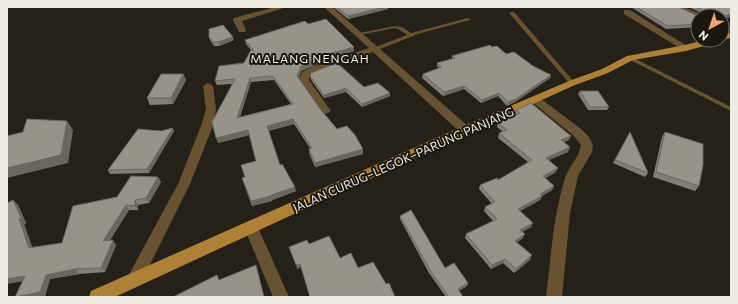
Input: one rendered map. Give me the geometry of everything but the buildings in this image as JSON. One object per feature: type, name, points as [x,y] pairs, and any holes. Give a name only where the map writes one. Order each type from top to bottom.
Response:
[{"type":"main road","name":"JALAN CURUG–LEGOK–PARUNG PANJANG","points":[[97,297],[465,130],[630,58],[690,47]]},
{"type":"street","points":[[242,30],[237,22],[238,20],[283,7]]},
{"type":"street","points":[[328,7],[465,130]]},
{"type":"street","points":[[677,7],[690,12]]},
{"type":"street","points":[[628,12],[686,48]]},
{"type":"street","points":[[326,111],[304,80],[305,74],[315,68],[375,48]]},
{"type":"street","points":[[134,280],[184,184],[208,123],[211,108],[208,86]]},
{"type":"street","points":[[536,100],[577,132],[585,140],[587,146],[586,152],[572,176],[563,213],[554,297]]},
{"type":"street","points":[[251,227],[281,297]]},
{"type":"lane","points":[[512,13],[572,83]]},
{"type":"lane","points":[[375,48],[410,35],[468,19]]},
{"type":"lane","points":[[359,34],[395,27],[400,28],[410,35]]},
{"type":"lane","points":[[630,58],[731,109]]},
{"type":"district","name":"MALANG NENGAH","points":[[310,58]]}]
